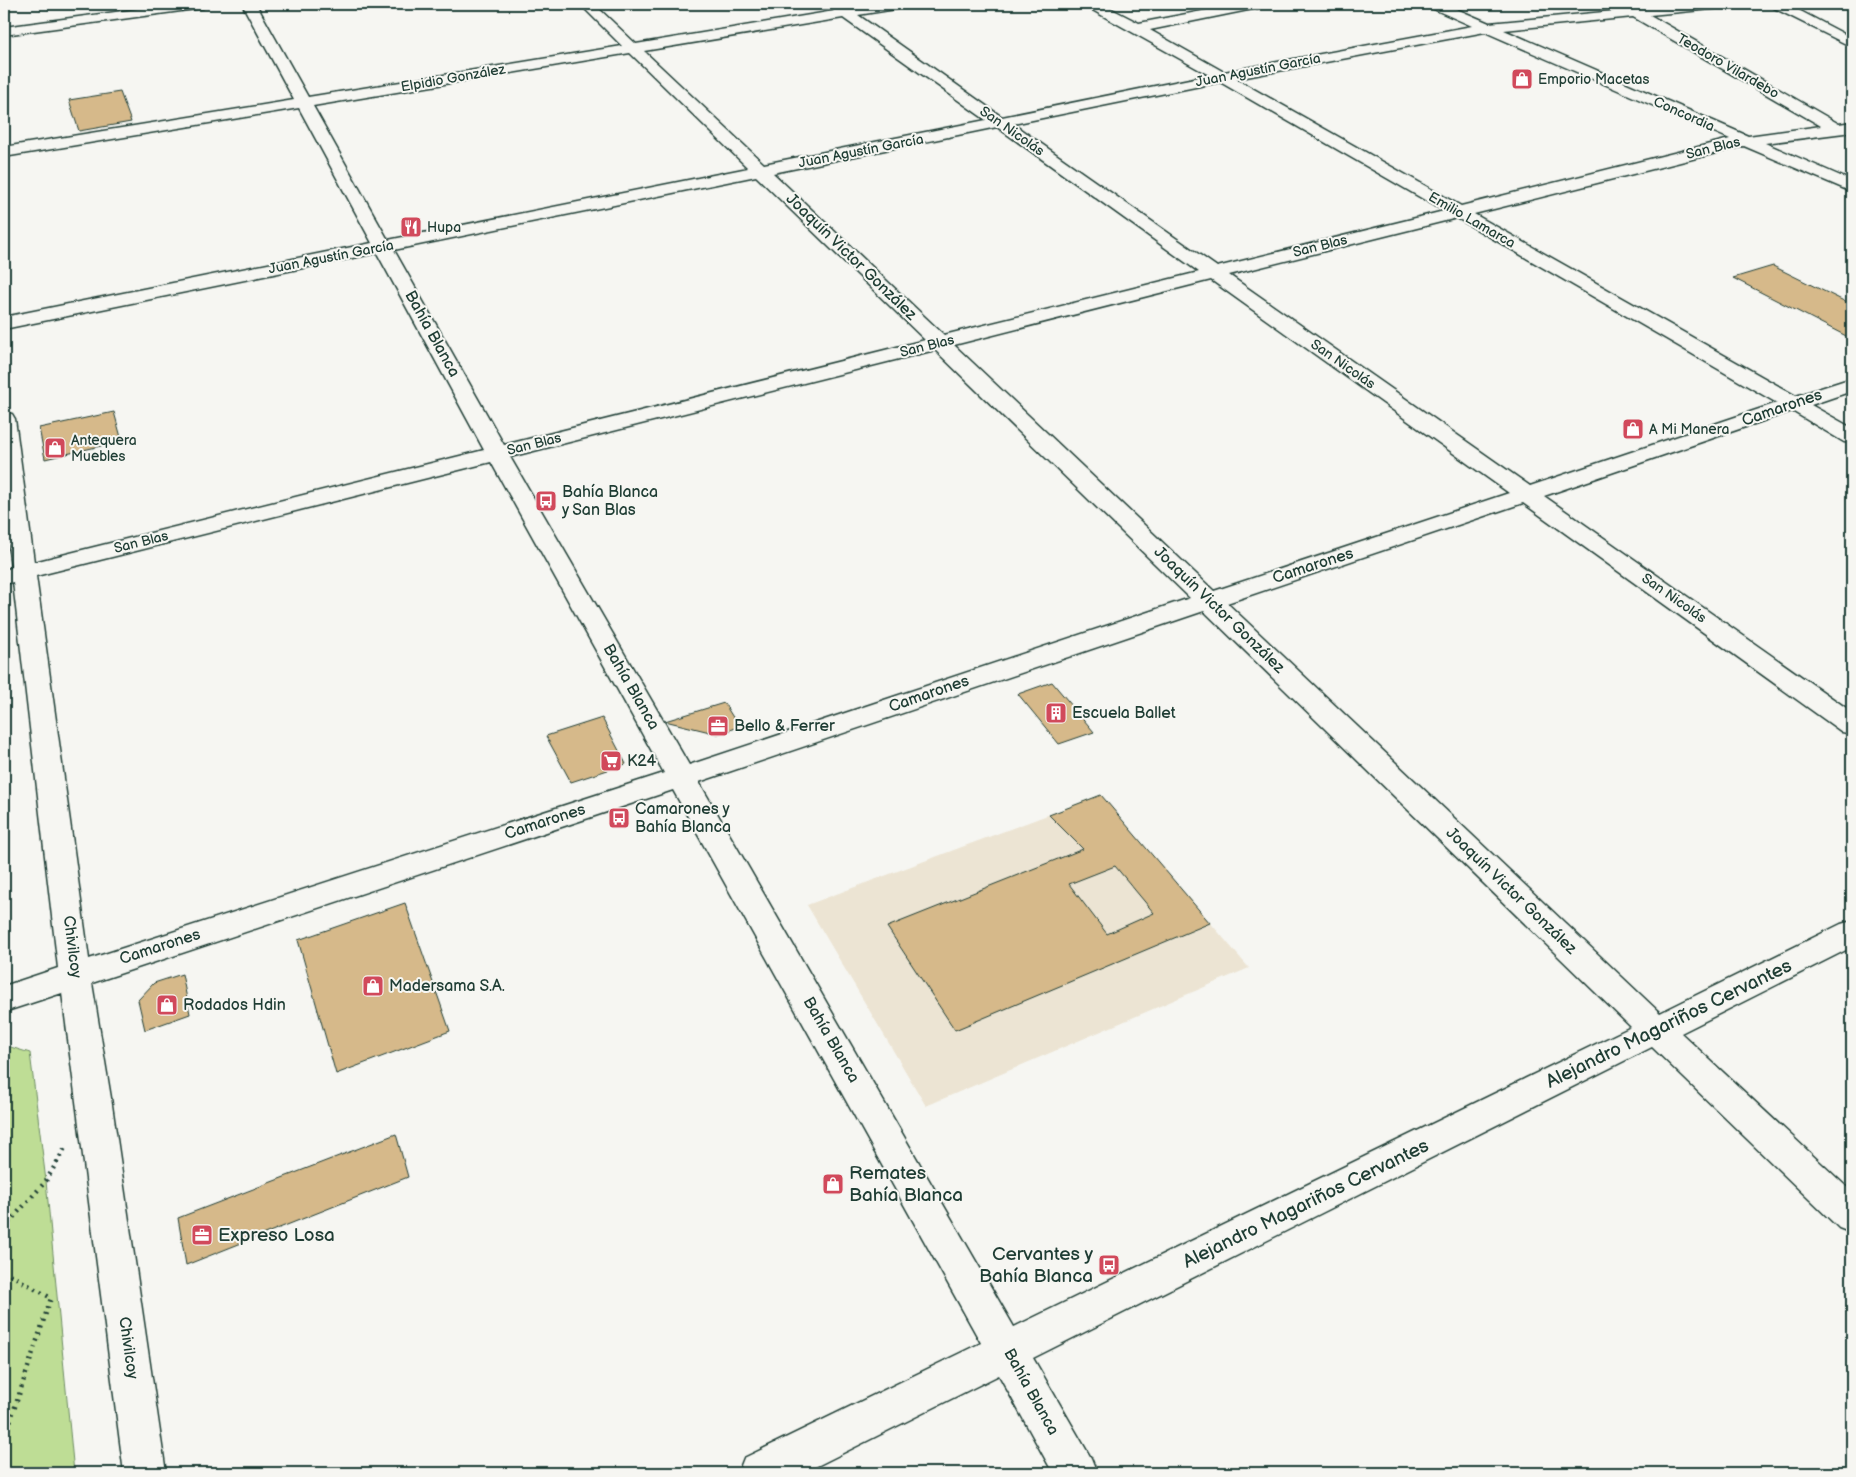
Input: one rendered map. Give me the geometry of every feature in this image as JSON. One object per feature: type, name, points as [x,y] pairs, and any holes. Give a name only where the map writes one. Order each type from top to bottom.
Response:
[{"type":"street","points":[[4,31],[203,4]]},
{"type":"street","name":"Bahía Blanca","points":[[249,4],[497,453],[1076,1473]]},
{"type":"street","name":"Joaquín Victor González","points":[[587,4],[1852,1216]]},
{"type":"street","name":"San Nicolás","points":[[833,4],[1852,725]]},
{"type":"street","name":"Elpidio González","points":[[4,152],[902,4]]},
{"type":"street","name":"Emilio Lamarca","points":[[1092,4],[1852,437]]},
{"type":"street","points":[[1137,28],[1258,4]]},
{"type":"street","name":"Concordia","points":[[1434,4],[1743,141],[1852,187]]},
{"type":"street","name":"Teodoro Vilardebo","points":[[1620,4],[1835,128]]},
{"type":"street","name":"Juan Agustín García","points":[[4,323],[762,171],[1221,76],[1488,27],[1722,4]]},
{"type":"street","points":[[1777,4],[1852,43]]},
{"type":"street","name":"San Blas","points":[[14,574],[1743,141],[1852,127]]},
{"type":"street","name":"Camarones","points":[[4,999],[682,777],[1852,384]]},
{"type":"street","name":"Chivilcoy","points":[[5,430],[14,574],[94,1098],[145,1473]]},
{"type":"street","name":"Alejandro Magariños Cervantes","points":[[759,1473],[1852,933]]},
{"type":"path","points":[[4,1228],[46,1181],[94,1098]]},
{"type":"path","points":[[4,1271],[51,1298],[4,1440]]},
{"type":"shaded area","points":[[1101,795],[1249,968],[926,1106],[807,905]]},
{"type":"green space","points":[[4,1045],[30,1053],[46,1181],[74,1473],[4,1473]]},
{"type":"building","points":[[120,92],[131,122],[79,131],[69,100]]},
{"type":"building","points":[[1773,266],[1852,305],[1852,339],[1733,278]]},
{"type":"building","points":[[114,412],[122,441],[45,459],[39,428]]},
{"type":"building","name":"Escuela Ballet","points":[[1052,682],[1094,732],[1059,744],[1018,694]]},
{"type":"building","points":[[724,703],[739,727],[718,734],[665,721]]},
{"type":"building","points":[[602,718],[626,764],[571,782],[546,736]]},
{"type":"building","points":[[1101,795],[1210,923],[955,1030],[887,927],[1083,849],[1049,815]],"holes":[[[1115,866],[1154,913],[1107,934],[1069,884]]]},
{"type":"building","name":"Madersama S.A.","points":[[405,903],[450,1031],[336,1074],[298,940]]},
{"type":"building","points":[[182,974],[190,1014],[145,1030],[138,1000],[154,983]]},
{"type":"building","points":[[396,1134],[408,1177],[186,1265],[178,1218]]},
{"type":"place","name":"Emporio Macetas","points":[[1522,79]]},
{"type":"place","name":"Hupa","points":[[411,227]]},
{"type":"place","name":"A Mi Manera","points":[[1633,429]]},
{"type":"place","name":"Antequera Muebles","points":[[55,448]]},
{"type":"place","name":"Bahía Blanca y San Blas","points":[[546,501]]},
{"type":"place","name":"Escuela Ballet","points":[[1056,713]]},
{"type":"place","name":"Bello & Ferrer","points":[[718,726]]},
{"type":"place","name":"K24","points":[[611,761]]},
{"type":"place","name":"Camarones y Bahía Blanca","points":[[619,818]]},
{"type":"place","name":"Madersama S.A.","points":[[373,986]]},
{"type":"place","name":"Rodados Hdin","points":[[167,1005]]},
{"type":"place","name":"Remates Bahía Blanca","points":[[833,1184]]},
{"type":"place","name":"Expreso Losa","points":[[202,1235]]},
{"type":"place","name":"Cervantes y Bahía Blanca","points":[[1109,1265]]}]
